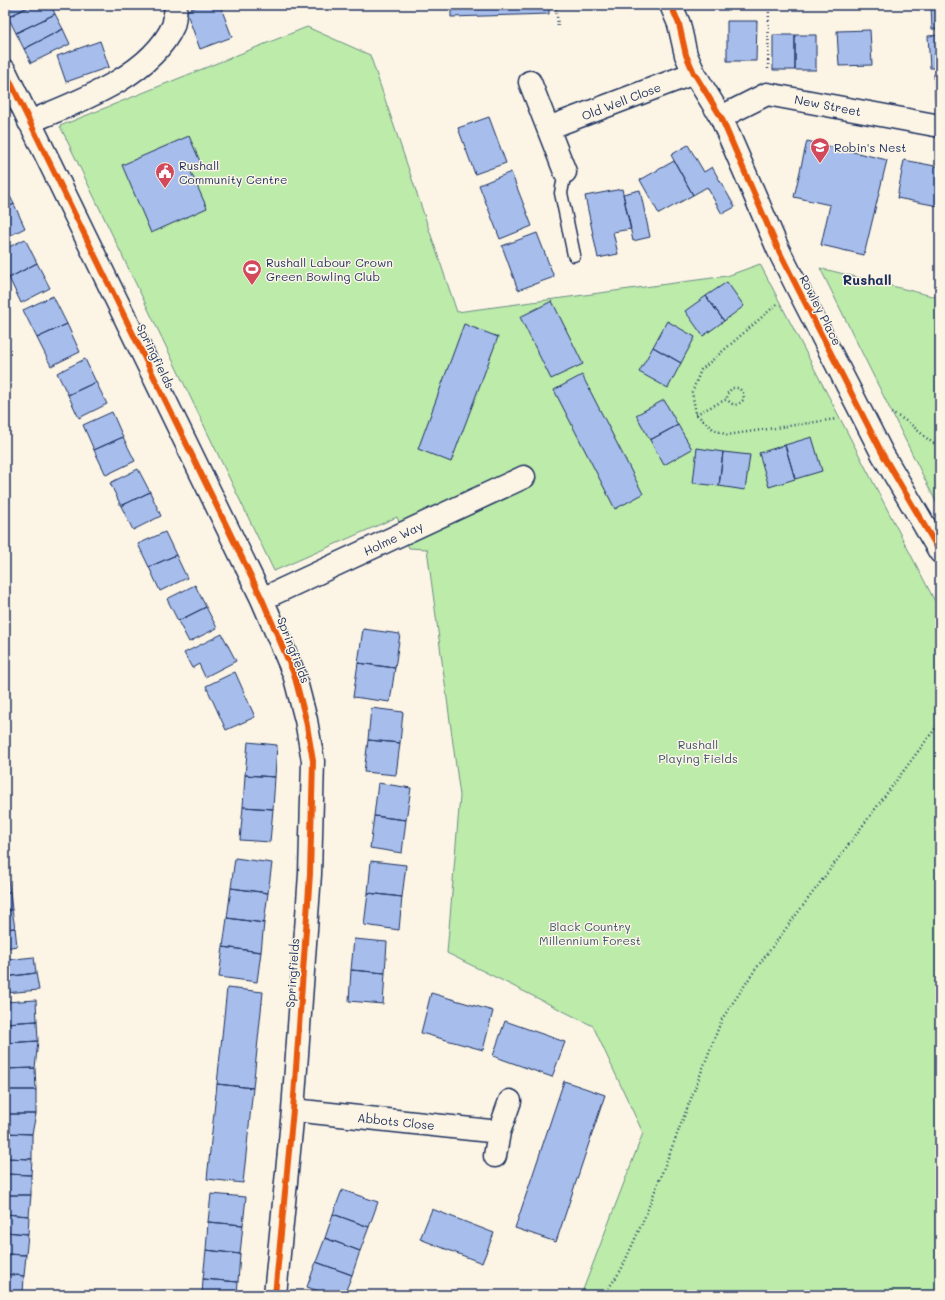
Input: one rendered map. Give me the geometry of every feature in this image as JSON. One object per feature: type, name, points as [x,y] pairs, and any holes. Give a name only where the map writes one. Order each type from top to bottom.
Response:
[{"type":"street","points":[[29,122],[95,94],[137,69],[161,46],[173,25],[176,5]]},
{"type":"street","points":[[671,5],[679,24],[690,64]]},
{"type":"street","name":"Rowley Place","points":[[690,64],[721,117],[778,249],[883,455],[940,552]]},
{"type":"street","name":"Old Well Close","points":[[548,128],[690,64]]},
{"type":"street","name":"Springfields","points":[[5,71],[262,599],[294,674],[306,720],[313,761],[310,874],[293,1110],[275,1295]]},
{"type":"street","points":[[530,82],[565,172]]},
{"type":"street","points":[[721,117],[767,94]]},
{"type":"street","name":"New Street","points":[[767,94],[940,126]]},
{"type":"street","name":"Holme Way","points":[[262,599],[524,477]]},
{"type":"street","points":[[495,1156],[499,1132],[510,1101]]},
{"type":"street","name":"Abbots Close","points":[[293,1110],[499,1132]]},
{"type":"lane","points":[[565,172],[561,193],[574,255]]},
{"type":"path","points":[[556,5],[558,27]]},
{"type":"path","points":[[767,94],[769,5]]},
{"type":"path","points":[[732,388],[739,388],[743,393],[744,399],[740,404],[735,405],[730,403],[727,399],[727,394],[732,388]]},
{"type":"path","points":[[727,399],[696,414],[713,429],[727,435],[864,416],[882,409],[899,416],[934,444],[940,446]]},
{"type":"path","points":[[604,1295],[620,1270],[644,1219],[722,1019],[756,970],[940,722]]},
{"type":"green space","name":"Rushall Playing Fields","points":[[307,27],[370,55],[457,312],[727,276],[760,264],[940,611],[940,1295],[581,1295],[643,1133],[593,1026],[447,953],[460,796],[427,549],[409,548],[397,517],[274,571],[60,126]]},
{"type":"green space","points":[[820,268],[940,298],[940,510]]},
{"type":"building","points":[[5,5],[32,5],[8,17],[5,11]]},
{"type":"building","points":[[32,5],[51,5],[55,14],[16,33],[8,17]]},
{"type":"building","points":[[201,5],[220,5],[232,37],[200,49],[186,11]]},
{"type":"building","points":[[451,5],[549,5],[549,14],[451,17]]},
{"type":"building","points":[[931,5],[940,5],[940,29],[932,29]]},
{"type":"building","points":[[55,14],[63,29],[24,49],[16,33]]},
{"type":"building","points":[[727,21],[757,21],[756,61],[727,61]]},
{"type":"building","points":[[63,29],[70,44],[31,63],[24,49]]},
{"type":"building","points":[[870,30],[872,65],[839,66],[837,31]]},
{"type":"building","points":[[773,35],[795,35],[795,70],[773,70]]},
{"type":"building","points":[[795,35],[816,35],[816,70],[795,70]]},
{"type":"building","points":[[940,35],[940,68],[930,68],[928,36]]},
{"type":"building","points":[[100,41],[109,67],[66,82],[57,56]]},
{"type":"building","points":[[940,73],[940,101],[935,101],[934,74]]},
{"type":"building","points":[[489,117],[506,163],[475,174],[458,128]]},
{"type":"building","name":"Rushall Community Centre","points":[[189,136],[202,166],[190,170],[207,208],[151,233],[122,165]]},
{"type":"building","points":[[807,141],[887,160],[864,255],[821,245],[830,205],[794,197]]},
{"type":"building","points":[[688,145],[704,172],[712,167],[735,207],[722,214],[707,187],[693,195],[671,155]]},
{"type":"building","points":[[904,160],[940,167],[940,197],[938,206],[897,198]]},
{"type":"building","points":[[674,161],[693,195],[659,214],[640,180]]},
{"type":"building","points":[[511,172],[532,226],[500,239],[479,185]]},
{"type":"building","points":[[5,187],[14,204],[5,209]]},
{"type":"building","points":[[622,189],[631,229],[613,232],[618,254],[598,258],[585,196]]},
{"type":"building","points":[[640,190],[650,237],[633,241],[623,194]]},
{"type":"building","points":[[14,204],[25,228],[5,238],[5,209]]},
{"type":"building","points":[[537,233],[554,277],[518,290],[502,246]]},
{"type":"building","points":[[25,239],[37,263],[9,278],[5,270],[5,249]]},
{"type":"building","points":[[37,263],[50,288],[21,303],[9,278]]},
{"type":"building","points":[[727,282],[744,306],[724,321],[706,296]]},
{"type":"building","points":[[53,296],[67,324],[37,338],[23,310]]},
{"type":"building","points":[[706,296],[724,321],[703,336],[685,311]]},
{"type":"building","points":[[552,301],[583,364],[551,379],[520,317]]},
{"type":"building","points":[[667,321],[695,337],[681,363],[653,347]]},
{"type":"building","points":[[67,324],[80,352],[51,366],[37,338]]},
{"type":"building","points":[[464,324],[498,337],[451,462],[418,449]]},
{"type":"building","points":[[653,347],[681,363],[668,388],[639,372]]},
{"type":"building","points":[[85,359],[96,382],[68,395],[57,373]]},
{"type":"building","points":[[582,375],[643,494],[615,509],[554,390]]},
{"type":"building","points":[[96,382],[107,404],[79,418],[68,395]]},
{"type":"building","points":[[664,400],[678,425],[650,440],[636,415]]},
{"type":"building","points":[[112,412],[123,437],[94,450],[83,425]]},
{"type":"building","points":[[678,425],[692,449],[664,465],[650,440]]},
{"type":"building","points":[[123,437],[135,461],[106,475],[94,450]]},
{"type":"building","points":[[812,437],[822,471],[795,479],[785,445]]},
{"type":"building","points":[[785,445],[795,479],[769,487],[759,453]]},
{"type":"building","points":[[697,448],[723,452],[719,486],[693,483]]},
{"type":"building","points":[[723,452],[750,455],[745,490],[719,486]]},
{"type":"building","points":[[138,469],[150,492],[121,506],[110,483]]},
{"type":"building","points":[[150,492],[161,516],[133,530],[121,506]]},
{"type":"building","points":[[165,532],[176,555],[149,567],[138,544]]},
{"type":"building","points":[[176,555],[187,578],[160,591],[149,567]]},
{"type":"building","points":[[195,585],[206,607],[178,621],[167,599]]},
{"type":"building","points":[[206,607],[217,628],[189,642],[178,621]]},
{"type":"building","points":[[363,629],[400,634],[395,668],[358,663]]},
{"type":"building","points":[[222,634],[236,661],[205,677],[199,664],[192,668],[184,653]]},
{"type":"building","points":[[358,663],[395,668],[390,702],[353,697]]},
{"type":"building","points":[[235,672],[255,717],[226,730],[206,686]]},
{"type":"building","points":[[371,708],[403,712],[400,743],[368,740]]},
{"type":"building","points":[[368,740],[400,743],[396,775],[364,772]]},
{"type":"building","points":[[248,742],[277,745],[275,777],[245,775]]},
{"type":"building","points":[[245,775],[275,777],[273,809],[243,807]]},
{"type":"building","points":[[378,783],[411,788],[406,820],[374,816]]},
{"type":"building","points":[[243,807],[273,809],[270,842],[240,840]]},
{"type":"building","points":[[374,816],[406,820],[402,853],[370,848]]},
{"type":"building","points":[[235,858],[272,863],[268,893],[231,888]]},
{"type":"building","points":[[371,861],[406,865],[402,897],[368,893]]},
{"type":"building","points":[[5,874],[7,874],[10,892],[5,892]]},
{"type":"building","points":[[231,888],[268,893],[264,923],[227,918]]},
{"type":"building","points":[[5,892],[10,892],[12,910],[5,911]]},
{"type":"building","points":[[368,893],[402,897],[399,930],[364,925]]},
{"type":"building","points":[[12,910],[15,928],[5,929],[5,911]]},
{"type":"building","points":[[227,918],[264,923],[261,952],[223,947]]},
{"type":"building","points":[[15,928],[17,946],[5,948],[5,929]]},
{"type":"building","points":[[354,939],[387,942],[385,973],[351,970]]},
{"type":"building","points":[[223,947],[261,952],[257,982],[219,977]]},
{"type":"building","points":[[34,957],[36,973],[5,977],[5,960]]},
{"type":"building","points":[[351,970],[385,973],[383,1004],[349,1001]]},
{"type":"building","points":[[36,973],[39,990],[5,993],[5,977]]},
{"type":"building","points":[[227,988],[263,992],[253,1088],[217,1084]]},
{"type":"building","points":[[431,993],[493,1011],[483,1050],[421,1033]]},
{"type":"building","points":[[36,1000],[37,1021],[5,1023],[5,1002]]},
{"type":"building","points":[[37,1021],[38,1041],[5,1043],[5,1023]]},
{"type":"building","points":[[505,1021],[565,1042],[552,1077],[493,1056]]},
{"type":"building","points":[[38,1041],[35,1068],[5,1069],[5,1043]]},
{"type":"building","points":[[35,1068],[36,1090],[5,1090],[5,1069]]},
{"type":"building","points":[[564,1081],[605,1095],[556,1242],[515,1228]]},
{"type":"building","points":[[217,1084],[253,1088],[243,1183],[207,1179]]},
{"type":"building","points":[[5,1090],[36,1090],[36,1114],[5,1114]]},
{"type":"building","points":[[5,1114],[36,1114],[32,1134],[5,1133]]},
{"type":"building","points":[[5,1133],[32,1134],[32,1159],[5,1158]]},
{"type":"building","points":[[5,1158],[32,1159],[31,1175],[5,1174]]},
{"type":"building","points":[[5,1174],[31,1175],[31,1195],[5,1195]]},
{"type":"building","points":[[342,1190],[378,1202],[369,1227],[333,1214]]},
{"type":"building","points":[[211,1194],[246,1197],[243,1225],[208,1222]]},
{"type":"building","points":[[5,1195],[31,1195],[29,1216],[5,1214]]},
{"type":"building","points":[[432,1209],[494,1233],[482,1263],[420,1239]]},
{"type":"building","points":[[5,1214],[29,1216],[28,1234],[5,1232]]},
{"type":"building","points":[[333,1214],[369,1227],[360,1251],[325,1238]]},
{"type":"building","points":[[208,1222],[243,1225],[240,1254],[206,1250]]},
{"type":"building","points":[[5,1232],[28,1234],[26,1255],[5,1254]]},
{"type":"building","points":[[325,1238],[360,1251],[352,1275],[316,1262]]},
{"type":"building","points":[[206,1250],[240,1254],[238,1282],[203,1279]]},
{"type":"building","points":[[5,1254],[26,1255],[24,1276],[5,1274]]},
{"type":"building","points":[[316,1262],[352,1275],[344,1295],[330,1295],[307,1287]]},
{"type":"building","points":[[5,1274],[24,1276],[23,1295],[5,1295]]},
{"type":"building","points":[[203,1279],[238,1282],[237,1295],[202,1295]]},
{"type":"cycle path","points":[[671,5],[679,24],[686,55],[694,73],[721,117],[778,249],[883,455],[940,552]]},
{"type":"cycle path","points":[[5,71],[262,599],[294,674],[306,720],[313,761],[310,874],[293,1110],[275,1295]]},
{"type":"place","name":"Robin's Nest","points":[[820,164]]},
{"type":"place","name":"Rushall Community Centre","points":[[165,189]]},
{"type":"place","name":"Rushall Labour Crown Green Bowling Club","points":[[252,286]]},
{"type":"district","name":"Rushall","points":[[867,279]]},
{"type":"park label","name":"Black Country Millennium Forest","points":[[590,933]]}]
